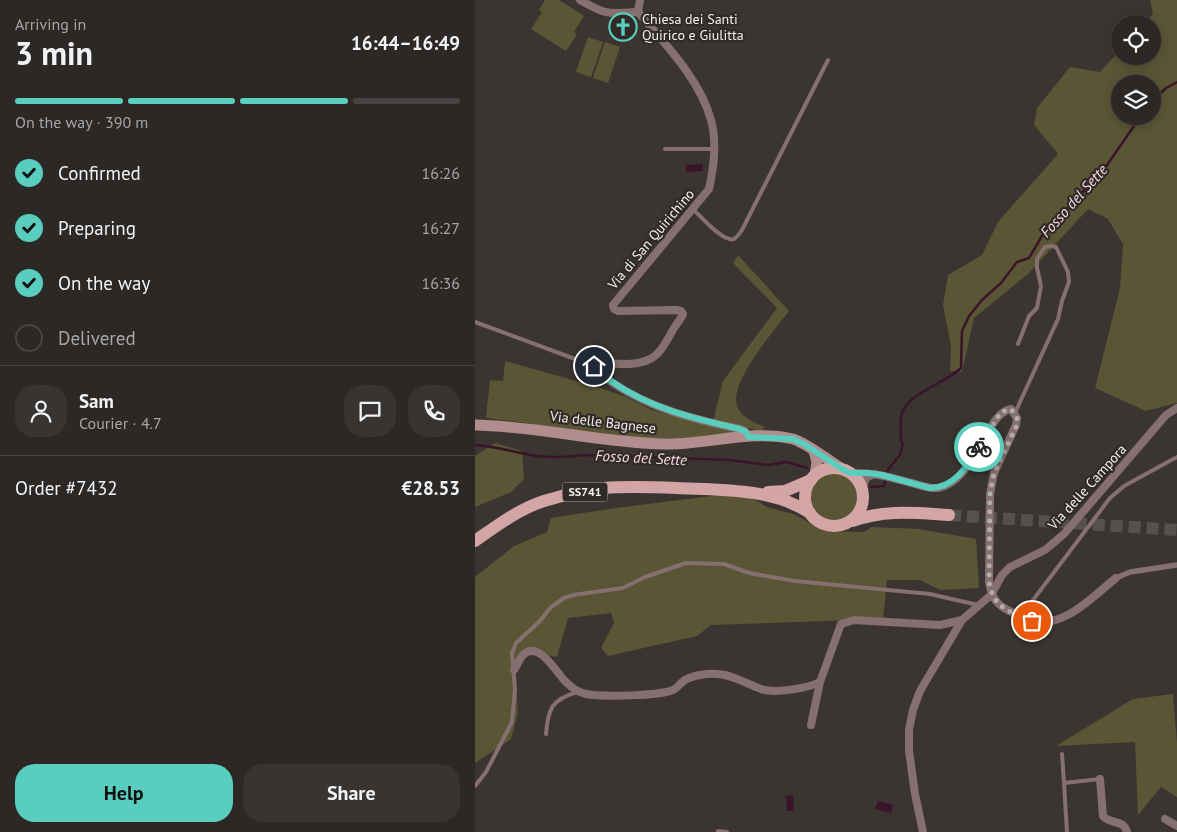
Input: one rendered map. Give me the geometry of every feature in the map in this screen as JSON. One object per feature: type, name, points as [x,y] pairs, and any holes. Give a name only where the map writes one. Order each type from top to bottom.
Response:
[{"type":"main road","name":"Via delle Bagnese","points":[[475,425],[523,428],[627,443],[686,444],[749,437],[793,439],[846,471]]},
{"type":"main road","points":[[810,513],[805,495],[817,462],[814,451]]},
{"type":"main road","name":"SS741","points":[[475,541],[503,521],[542,502],[573,493],[603,488],[639,487],[743,492],[785,491],[831,468],[846,471],[859,481],[863,492],[879,507],[899,512]]},
{"type":"main road","name":"SS741","points":[[743,492],[781,499],[795,504],[826,525],[842,525],[878,513],[899,512],[949,516]]},
{"type":"main road","points":[[851,521],[861,510],[863,492]]},
{"type":"street","points":[[580,0],[601,12],[613,14],[638,12],[640,0]]},
{"type":"street","name":"Via di San Quirichino","points":[[594,366],[599,363],[634,363],[650,360],[666,342],[681,318],[683,314],[681,311],[676,310],[618,311],[613,306],[709,189],[715,149],[712,121],[703,98],[680,62],[638,12]]},
{"type":"street","points":[[594,366],[597,372],[628,394],[693,419],[740,429],[745,431],[749,437]]},
{"type":"street","name":"Via delle Campora","points":[[991,595],[1002,575],[1010,567],[1045,550],[1064,534],[1166,415],[1177,408]]},
{"type":"street","points":[[846,471],[879,474],[930,488],[946,485],[968,466],[1001,412],[1011,409],[1017,418],[1017,425],[994,473],[990,494],[989,582],[991,595],[998,603],[1032,621],[1047,622],[1061,619],[1117,578],[1130,572],[1177,565]]},
{"type":"street","points":[[863,492],[866,478],[879,474]]},
{"type":"street","points":[[923,832],[909,751],[909,730],[913,710],[920,691],[962,620],[991,595]]},
{"type":"street","points":[[811,725],[821,682],[841,624],[854,620],[939,625],[962,620]]},
{"type":"street","points":[[514,670],[525,654],[531,651],[538,653],[546,657],[565,682],[577,692],[589,695],[619,696],[663,692],[675,690],[684,680],[717,674],[728,675],[767,691],[813,685],[821,682]]},
{"type":"street","points":[[1101,779],[1103,816],[1108,821],[1123,824],[1127,832]]},
{"type":"street","points":[[1165,819],[1177,826]]},
{"type":"lane","points":[[693,209],[722,236],[731,240],[736,238],[742,230],[828,60]]},
{"type":"lane","points":[[665,149],[715,149]]},
{"type":"lane","points":[[1015,413],[1058,319],[1069,282],[1068,272],[1056,248],[1051,246],[1045,247],[1037,259],[1041,286],[1037,308],[1029,316],[1018,344]]},
{"type":"lane","points":[[475,322],[594,366]]},
{"type":"lane","points":[[1021,616],[1110,498],[1124,486],[1177,457]]},
{"type":"lane","points":[[475,786],[486,772],[512,722],[515,689],[512,653],[516,643],[540,621],[550,608],[573,594],[623,588],[645,577],[686,563],[724,564],[749,573],[795,581],[930,594],[978,605]]},
{"type":"lane","points":[[546,734],[547,716],[551,707],[558,700],[577,692]]},
{"type":"lane","points":[[1062,754],[1067,832]]},
{"type":"lane","points":[[1064,783],[1101,779]]},
{"type":"lane","points":[[718,831],[727,832]]},
{"type":"shaded area","points":[[545,0],[559,0],[584,16],[574,32],[577,34],[566,51],[531,29],[542,12],[539,10]]},
{"type":"shaded area","points":[[1150,0],[1177,0],[1177,403],[1146,411],[1095,388],[1120,288],[1123,244],[1108,219],[1088,209],[1028,274],[974,318],[962,372],[950,371],[951,346],[943,305],[948,275],[982,255],[998,222],[1058,154],[1034,125],[1037,108],[1070,67],[1100,72],[1111,60],[1111,65],[1161,65],[1161,15],[1152,15]]},
{"type":"shaded area","points":[[588,37],[603,42],[591,77],[576,72]]},
{"type":"shaded area","points":[[605,42],[620,47],[608,83],[593,78]]},
{"type":"shaded area","points":[[703,164],[703,171],[686,172],[686,165]]},
{"type":"shaded area","points":[[738,255],[789,311],[754,357],[736,396],[739,410],[748,419],[765,427],[761,431],[748,428],[732,436],[646,439],[601,435],[486,418],[490,380],[503,381],[505,361],[594,386],[624,396],[652,410],[708,426],[714,418],[723,381],[777,308],[733,263]]},
{"type":"shaded area","points":[[495,443],[522,451],[524,479],[511,492],[475,507],[475,456]]},
{"type":"shaded area","points":[[830,473],[840,473],[852,480],[859,492],[859,502],[852,514],[840,521],[830,521],[822,517],[815,510],[811,502],[811,492],[815,484],[822,477]]},
{"type":"shaded area","points":[[743,492],[767,507],[793,514],[826,531],[864,532],[872,527],[919,529],[976,539],[979,588],[940,590],[920,580],[887,580],[883,619],[711,625],[697,636],[608,656],[601,648],[614,623],[611,613],[568,618],[557,657],[523,651],[515,667],[518,713],[511,739],[475,763],[475,577],[514,546],[547,532],[551,518]]},
{"type":"shaded area","points":[[1173,694],[1177,742],[1177,797],[1161,787],[1138,815],[1135,742],[1056,746],[1133,699]]},
{"type":"shaded area","points":[[793,795],[794,811],[787,811],[786,796]]},
{"type":"shaded area","points":[[878,801],[893,805],[891,813],[875,809]]},
{"type":"waterway","name":"Fosso del Sette","points":[[1161,93],[1177,82]]},
{"type":"waterway","name":"Fosso del Sette","points":[[871,487],[884,486],[887,471],[900,455],[903,444],[901,441],[901,417],[909,402],[961,368],[962,331],[969,316],[982,300],[1001,283],[1017,262],[1029,258],[1042,236],[1057,222],[1076,198],[1098,178],[1135,125]]},
{"type":"waterway","name":"Fosso del Sette","points":[[475,445],[543,457],[584,455],[730,460],[768,465],[786,462],[807,468]]},
{"type":"tunnel","points":[[949,515],[1177,530]]},
{"type":"way so far","points":[[979,447],[1001,412],[1011,409],[1017,418],[1017,425],[994,473],[990,494],[989,582],[991,595],[998,603],[1010,612],[1032,621]]},
{"type":"place","name":"Chiesa dei Santi Quirico e Giulitta","points":[[623,27]]},
{"type":"route","points":[[594,366],[597,372],[628,394],[646,402],[693,419],[740,429],[745,431],[749,437],[776,437],[799,441],[851,473],[882,475],[930,488],[938,488],[953,480],[968,466],[979,447]]}]
